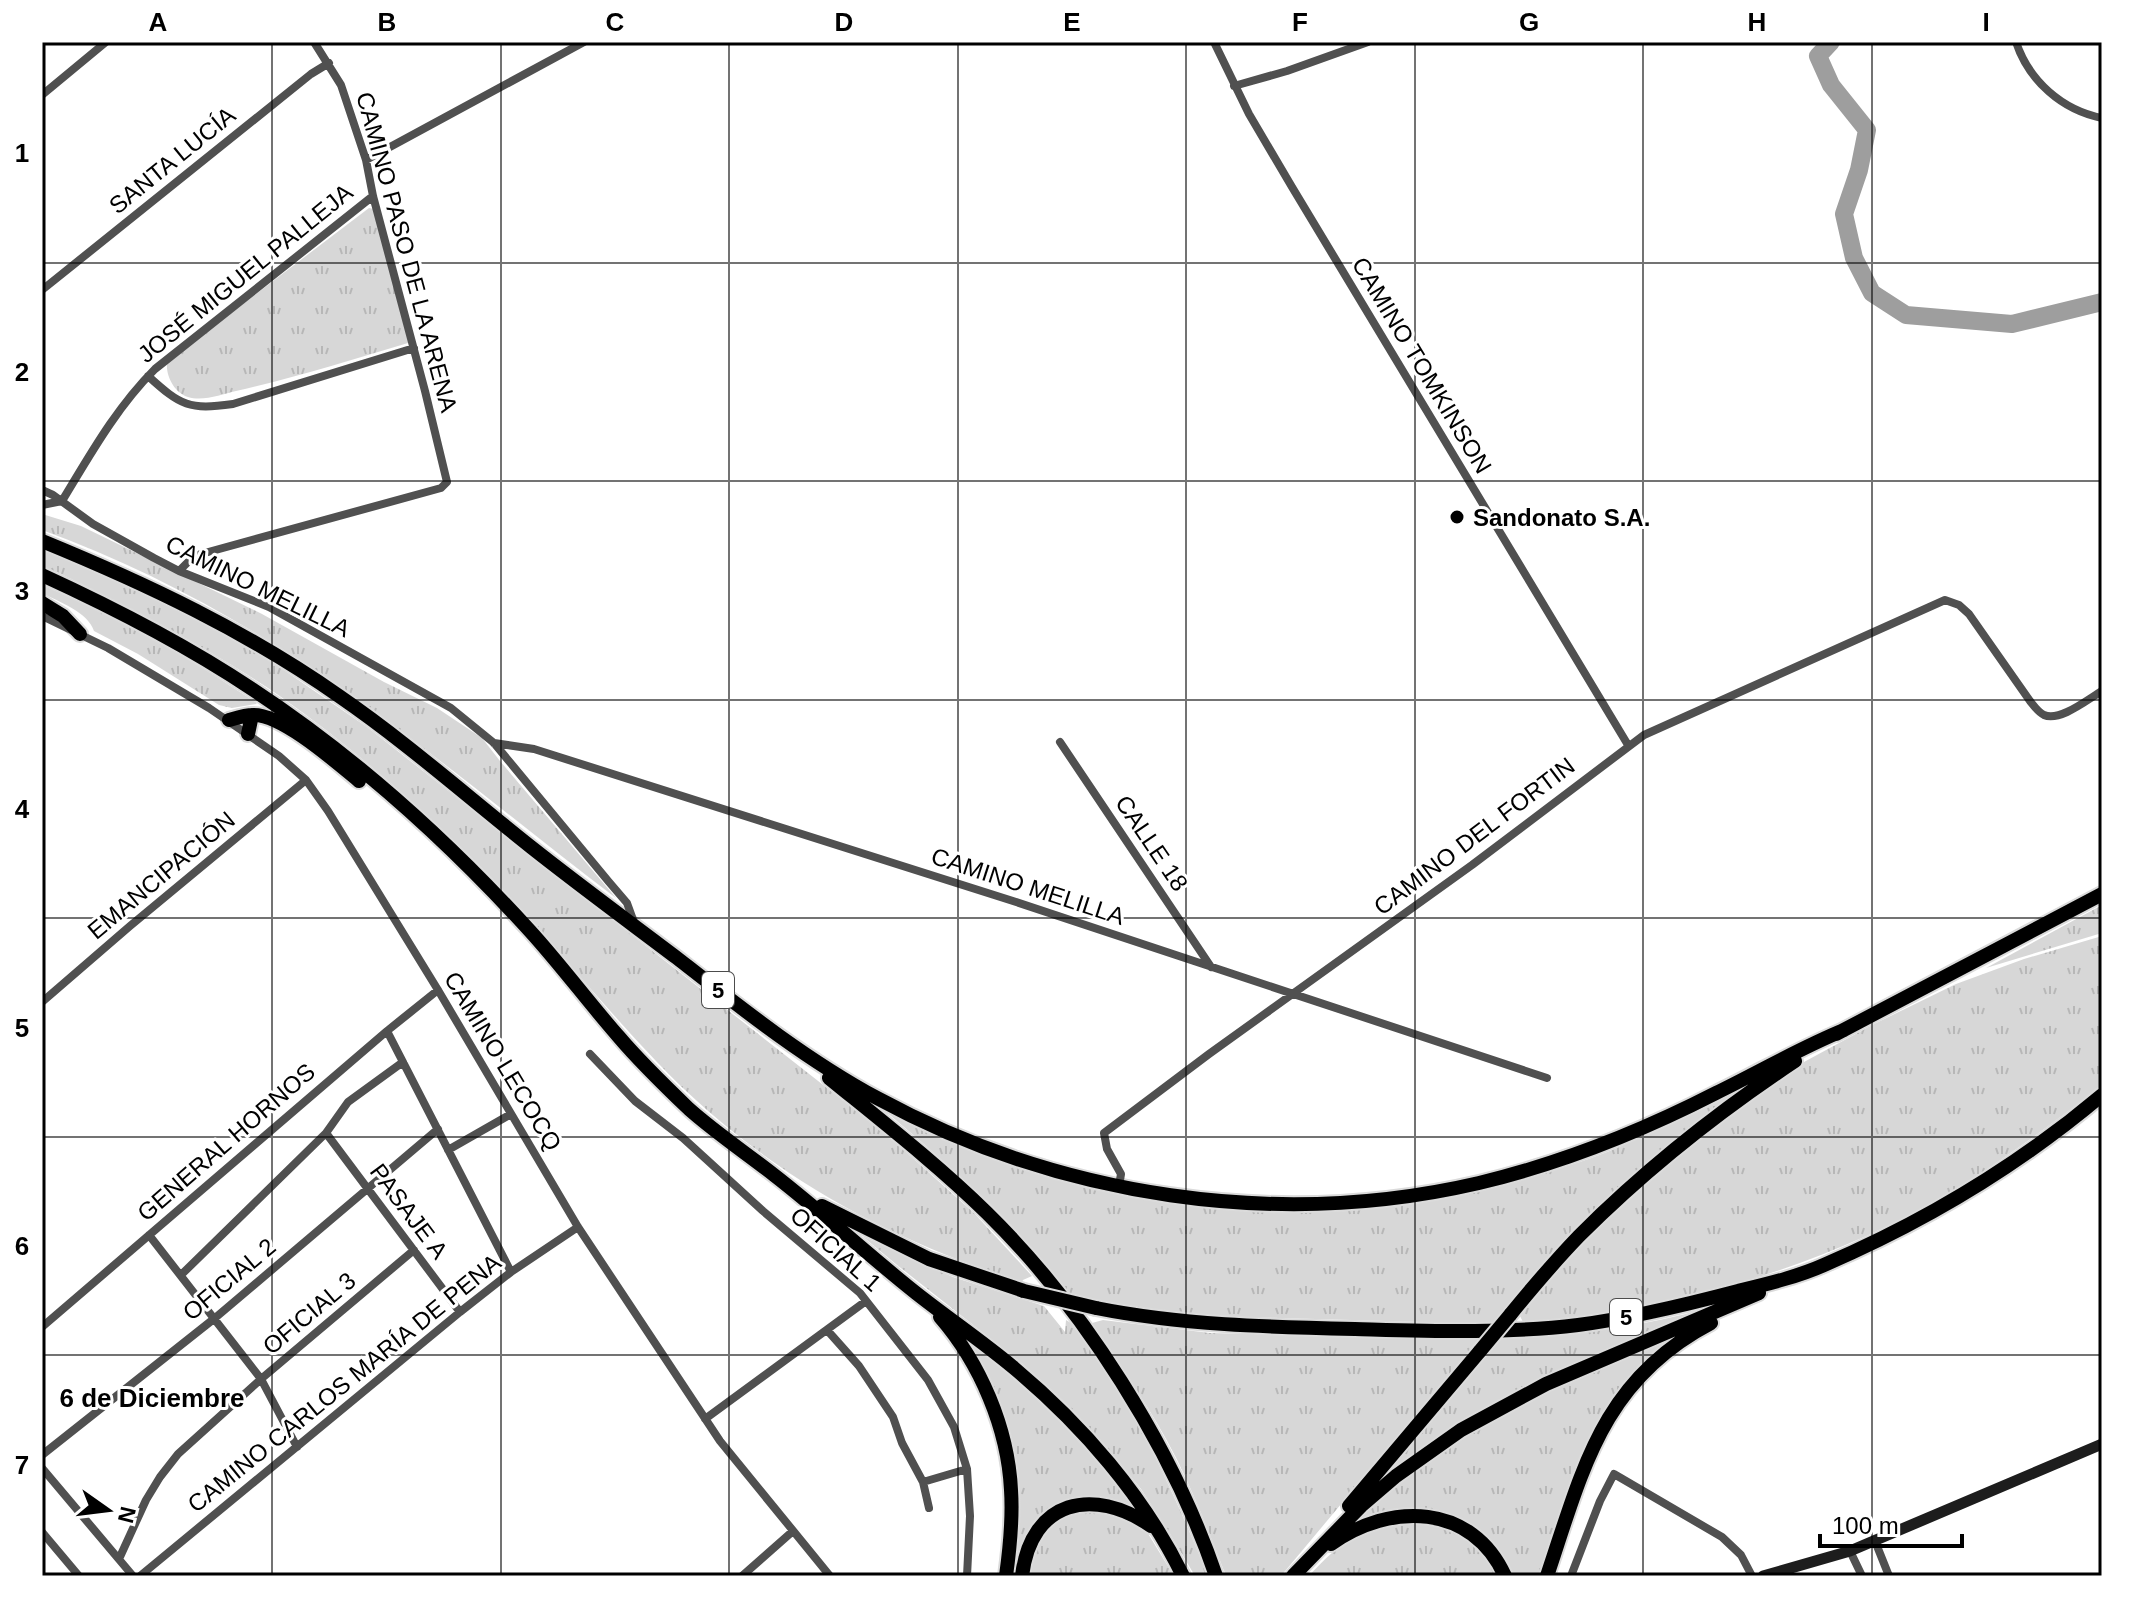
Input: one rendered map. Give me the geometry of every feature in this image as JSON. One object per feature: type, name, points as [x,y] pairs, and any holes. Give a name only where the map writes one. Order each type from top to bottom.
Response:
[{"type":"highway","name":"5","points":[[42,541],[193,607],[342,697],[778,1036],[845,1080],[933,1125],[1012,1157],[1119,1186],[1260,1204],[1367,1201],[1481,1182],[1560,1161],[1664,1119],[1844,1030],[2102,894]]},
{"type":"highway","name":"5","points":[[42,575],[127,616],[232,676],[343,755],[446,845],[529,930],[645,1066],[692,1111],[775,1176],[817,1204],[929,1259],[1024,1291],[1136,1316],[1241,1326],[1475,1332],[1577,1325],[1662,1311],[1822,1266],[1923,1217],[1969,1191],[2061,1129],[2102,1095]]},
{"type":"highway","points":[[42,603],[63,616],[80,634]]},
{"type":"highway","points":[[248,734],[252,715]]},
{"type":"highway","points":[[229,720],[252,715],[275,720],[370,789],[393,798]]},
{"type":"highway","points":[[1298,1571],[1319,1541],[1579,1237],[1708,1123],[1750,1091],[1844,1030]]},
{"type":"highway","points":[[778,1036],[958,1186],[1010,1237],[1049,1282],[1090,1336],[1135,1406],[1183,1498],[1216,1576]]},
{"type":"highway","points":[[775,1176],[917,1294],[1003,1359],[1058,1408],[1119,1476],[1159,1531],[1183,1576]]},
{"type":"highway","points":[[1298,1571],[1361,1506],[1396,1476],[1483,1417],[1546,1384],[1822,1266]]},
{"type":"highway","points":[[1547,1576],[1589,1454],[1613,1410],[1632,1385],[1678,1343],[1822,1266]]},
{"type":"highway","points":[[917,1294],[946,1324],[967,1355],[983,1384],[999,1425],[1009,1463],[1011,1486],[1006,1576]]},
{"type":"highway","points":[[1022,1576],[1027,1551],[1040,1529],[1061,1510],[1075,1505],[1114,1506],[1159,1531]]},
{"type":"highway","points":[[1298,1571],[1343,1536],[1387,1518],[1415,1515],[1456,1524],[1472,1533],[1492,1553],[1505,1576]]},
{"type":"street","points":[[42,95],[106,42]]},
{"type":"street","name":"CAMINO PASO DE LA ARENA","points":[[179,571],[201,554],[441,488],[447,480],[366,160],[341,85],[314,42]]},
{"type":"street","points":[[366,160],[584,42]]},
{"type":"street","name":"CAMINO TOMKINSON","points":[[1214,42],[1234,86],[1292,187],[1628,745]]},
{"type":"street","points":[[1234,86],[1368,42]]},
{"type":"street","points":[[2016,42],[2030,70],[2046,89],[2075,109],[2102,118]]},
{"type":"street","name":"SANTA LUCÍA","points":[[42,290],[311,74],[329,63]]},
{"type":"street","name":"JOSÉ MIGUEL PALLEJA","points":[[62,501],[113,418],[148,376],[373,196]]},
{"type":"street","points":[[148,376],[184,404],[214,406],[233,404],[414,348]]},
{"type":"street","name":"CAMINO MELILLA","points":[[42,490],[93,524],[179,571],[269,607],[451,708],[494,743],[627,903],[636,927]]},
{"type":"street","points":[[42,505],[62,501]]},
{"type":"street","name":"CAMINO DEL FORTIN","points":[[1119,1186],[1121,1174],[1107,1149],[1104,1133],[1472,865],[1644,735],[1936,602],[1950,600],[1974,619],[2040,713],[2051,716],[2063,713],[2102,691]]},
{"type":"street","name":"CAMINO LECOCQ","points":[[42,616],[108,648],[229,720],[306,780],[438,990],[578,1227],[720,1441],[830,1576]]},
{"type":"street","name":"CALLE 18","points":[[1060,742],[1211,967]]},
{"type":"street","name":"CAMINO MELILLA","points":[[494,743],[534,749],[1013,901],[1547,1078]]},
{"type":"street","name":"EMANCIPACIÓN","points":[[42,1002],[306,780]]},
{"type":"street","name":"GENERAL HORNOS","points":[[42,1327],[438,990]]},
{"type":"street","points":[[387,1031],[511,1272]]},
{"type":"street","name":"OFICIAL 1","points":[[590,1054],[635,1101],[683,1138],[860,1293],[928,1380],[954,1427],[967,1469],[970,1516],[967,1576]]},
{"type":"street","points":[[181,1275],[326,1133],[348,1102],[403,1062]]},
{"type":"street","points":[[448,1150],[511,1114]]},
{"type":"street","name":"OFICIAL 2","points":[[42,1455],[215,1318],[438,1129]]},
{"type":"street","name":"PASAJE A","points":[[326,1133],[460,1312]]},
{"type":"street","name":"CAMINO CARLOS MARÍA DE PENA","points":[[140,1576],[460,1312],[511,1272],[578,1227]]},
{"type":"street","points":[[149,1235],[261,1379],[297,1447]]},
{"type":"street","name":"OFICIAL 3","points":[[119,1559],[152,1488],[178,1454],[261,1379],[414,1250]]},
{"type":"street","points":[[705,1419],[866,1301]]},
{"type":"street","points":[[827,1330],[859,1366],[886,1405],[923,1482],[929,1508]]},
{"type":"street","points":[[1763,1576],[1850,1551],[2102,1444]]},
{"type":"street","points":[[42,1468],[133,1576]]},
{"type":"street","points":[[923,1482],[967,1469]]},
{"type":"street","points":[[1571,1576],[1600,1501],[1614,1474],[1722,1537],[1741,1555],[1752,1576]]},
{"type":"street","points":[[742,1576],[793,1531]]},
{"type":"street","points":[[42,1532],[79,1576]]},
{"type":"street","points":[[1875,1541],[1889,1576]]},
{"type":"street","points":[[1850,1551],[1862,1576]]},
{"type":"green space","points":[[369,208],[374,209],[410,340],[408,343],[301,375],[212,397],[188,397],[175,388],[167,364]]},
{"type":"green space","points":[[42,514],[81,526],[262,614],[437,708],[482,738],[616,898],[381,716],[310,668],[237,622],[161,581],[42,530]]},
{"type":"green space","points":[[42,548],[102,572],[205,624],[275,664],[367,727],[887,1135],[974,1213],[1032,1276],[1022,1282],[920,1244],[871,1221],[780,1167],[696,1100],[656,1061],[481,867],[370,766],[304,713],[227,662],[57,572],[42,568]]},
{"type":"green space","points":[[42,585],[148,636],[257,703],[232,708],[219,705],[138,654],[94,631],[86,618],[42,593]]},
{"type":"green space","points":[[2102,905],[2102,933],[1986,968]]},
{"type":"green space","points":[[2102,936],[2102,1085],[1987,1169],[1900,1220],[1797,1264],[1687,1297],[1631,1309],[1523,1322],[1518,1312],[1565,1257],[1651,1174],[1773,1082],[1874,1024],[1956,984],[2024,959]]},
{"type":"green space","points":[[1740,1091],[1609,1197],[1553,1254],[1492,1324],[1211,1316],[1117,1305],[1069,1293],[995,1209],[878,1105],[958,1143],[1039,1172],[1123,1194],[1208,1207],[1293,1211],[1379,1207],[1465,1194],[1551,1171],[1611,1150],[1712,1101]]},
{"type":"green space","points":[[862,1236],[953,1277],[1044,1306],[1065,1332],[1066,1320],[1071,1323],[1132,1413],[1165,1477],[1208,1576],[1195,1576],[1141,1489],[1066,1404],[1024,1365]]},
{"type":"green space","points":[[1707,1308],[1531,1386],[1351,1514],[1499,1339],[1603,1330]]},
{"type":"green space","points":[[1103,1320],[1210,1333],[1478,1340],[1281,1576],[1226,1576],[1175,1455],[1149,1409],[1092,1323]]},
{"type":"green space","points":[[1681,1332],[1682,1337],[1622,1393],[1542,1576],[1511,1576],[1455,1518],[1358,1525],[1355,1521],[1411,1472],[1458,1438],[1507,1409]]},
{"type":"green space","points":[[965,1335],[1048,1404],[1101,1462],[1134,1507],[1096,1498],[1057,1507],[1018,1576],[1013,1576],[1018,1515],[1014,1455],[999,1406],[961,1339]]},
{"type":"green space","points":[[1098,1506],[1144,1527],[1174,1576],[1027,1576],[1035,1542],[1060,1515]]},
{"type":"green space","points":[[1424,1522],[1454,1530],[1480,1548],[1500,1576],[1309,1576],[1334,1551],[1364,1531],[1386,1524]]},
{"type":"waterway","points":[[1831,42],[1818,56],[1831,85],[1867,130],[1859,170],[1844,214],[1854,258],[1872,293],[1906,315],[2012,324],[2102,302]]},
{"type":"place","name":"Sandonato S.A.","points":[[1457,517]]},
{"type":"district","name":"6 de Diciembre","points":[[152,1398]]}]
